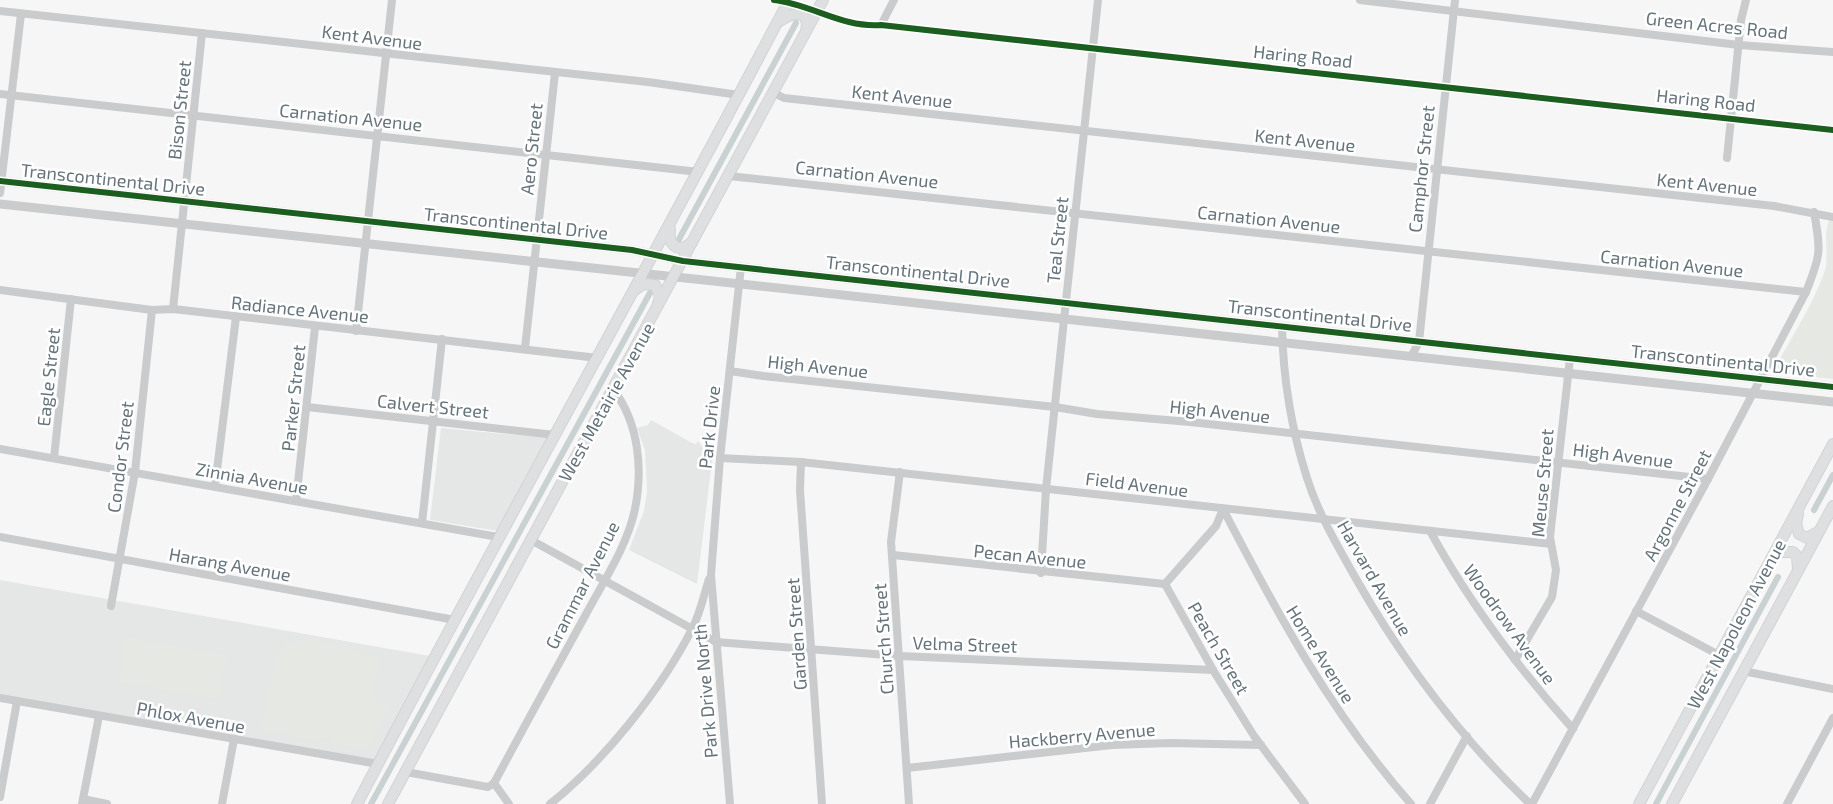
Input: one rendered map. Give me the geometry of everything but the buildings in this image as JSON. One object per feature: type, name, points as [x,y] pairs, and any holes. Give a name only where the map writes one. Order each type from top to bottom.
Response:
[{"type":"main road","points":[[815,0],[821,0]]},
{"type":"main road","name":"West Metairie Avenue","points":[[388,804],[696,238],[805,35],[821,0]]},
{"type":"main road","name":"West Metairie Avenue","points":[[357,804],[498,537],[644,274],[789,1]]},
{"type":"main road","points":[[776,26],[790,15],[798,13],[805,17],[808,24],[805,35]]},
{"type":"main road","points":[[670,225],[669,238],[671,244],[677,248],[684,248],[696,238]]},
{"type":"main road","points":[[635,290],[643,284],[655,285],[660,296],[656,310]]},
{"type":"main road","name":"West Napoleon Avenue","points":[[1639,804],[1833,444]]},
{"type":"main road","name":"West Napoleon Avenue","points":[[1672,804],[1833,506]]},
{"type":"main road","points":[[1799,508],[1796,524],[1799,534],[1807,538],[1819,532]]},
{"type":"main road","points":[[1771,559],[1780,552],[1793,552],[1799,562],[1797,572]]},
{"type":"street","points":[[356,331],[392,0]]},
{"type":"street","name":"Haring Road","points":[[774,0],[789,1],[849,23],[1445,86],[1833,130]]},
{"type":"street","points":[[881,25],[894,0]]},
{"type":"street","name":"Teal Street","points":[[1042,573],[1046,489],[1098,0]]},
{"type":"street","name":"Green Acres Road","points":[[1360,0],[1739,45],[1833,52]]},
{"type":"street","name":"Camphor Street","points":[[1419,342],[1427,251],[1455,0]]},
{"type":"street","points":[[1727,158],[1739,45],[1746,0]]},
{"type":"street","name":"Kent Avenue","points":[[0,11],[739,95]]},
{"type":"street","points":[[0,193],[21,14]]},
{"type":"street","name":"Bison Street","points":[[172,309],[202,33]]},
{"type":"street","name":"Aero Street","points":[[525,348],[555,73]]},
{"type":"street","name":"Kent Avenue","points":[[774,93],[784,98],[1437,169],[1814,212],[1833,216]]},
{"type":"street","name":"Carnation Avenue","points":[[0,94],[699,172]]},
{"type":"street","name":"Carnation Avenue","points":[[729,176],[1806,292]]},
{"type":"street","name":"Transcontinental Drive","points":[[1,181],[632,250],[683,261],[1833,387]]},
{"type":"street","name":"Transcontinental Drive","points":[[0,204],[644,274],[740,282],[1833,402]]},
{"type":"street","name":"Argonne Street","points":[[1531,804],[1708,479],[1806,292],[1820,252],[1814,212]]},
{"type":"street","name":"Park Drive","points":[[711,574],[720,458],[742,267]]},
{"type":"street","name":"Radiance Avenue","points":[[0,290],[152,310],[172,309],[315,327],[525,348],[598,358]]},
{"type":"street","name":"Eagle Street","points":[[54,458],[71,299]]},
{"type":"street","name":"Condor Street","points":[[111,606],[121,560],[135,472],[152,310]]},
{"type":"street","points":[[215,486],[236,317]]},
{"type":"street","name":"Harvard Avenue","points":[[1282,326],[1285,384],[1294,434],[1308,480],[1324,520],[1340,552],[1392,639],[1416,673],[1467,736],[1531,804]]},
{"type":"street","name":"Parker Street","points":[[296,501],[315,327]]},
{"type":"street","points":[[1318,345],[1320,330]]},
{"type":"street","points":[[422,523],[442,339]]},
{"type":"street","points":[[1412,355],[1419,342]]},
{"type":"street","name":"Meuse Street","points":[[1516,660],[1552,597],[1556,570],[1551,544],[1570,358]]},
{"type":"street","name":"High Avenue","points":[[730,371],[1097,414],[1708,479]]},
{"type":"street","name":"Grammar Avenue","points":[[494,783],[618,556],[635,511],[639,467],[631,423],[623,402],[613,389]]},
{"type":"street","name":"Calvert Street","points":[[307,407],[555,435]]},
{"type":"street","name":"Zinnia Avenue","points":[[0,449],[498,537]]},
{"type":"street","name":"Field Avenue","points":[[720,458],[801,462],[900,472],[1551,544]]},
{"type":"street","name":"Garden Street","points":[[801,462],[800,490],[822,804]]},
{"type":"street","name":"Church Street","points":[[900,472],[891,542],[909,804]]},
{"type":"street","points":[[1165,584],[1216,526],[1223,508]]},
{"type":"street","name":"Home Avenue","points":[[1223,508],[1269,598],[1308,666],[1386,775],[1411,804]]},
{"type":"street","name":"Woodrow Avenue","points":[[1430,531],[1447,562],[1516,660],[1573,729]]},
{"type":"street","name":"Harang Avenue","points":[[0,537],[455,620]]},
{"type":"street","points":[[531,540],[716,642]]},
{"type":"street","name":"Pecan Avenue","points":[[892,555],[1042,573],[1165,584]]},
{"type":"street","points":[[550,804],[587,771],[617,738],[656,685],[692,628],[711,574]]},
{"type":"street","name":"Park Drive North","points":[[711,574],[730,804]]},
{"type":"street","name":"Peach Street","points":[[1165,584],[1213,670],[1261,745],[1305,804]]},
{"type":"street","points":[[1636,611],[1719,655]]},
{"type":"street","name":"Velma Street","points":[[716,642],[812,651],[900,656],[1213,670]]},
{"type":"street","points":[[1743,671],[1833,688]]},
{"type":"street","name":"Phlox Avenue","points":[[0,698],[378,764]]},
{"type":"street","points":[[0,797],[17,701]]},
{"type":"street","points":[[99,716],[83,802],[107,804]]},
{"type":"street","points":[[1787,804],[1833,718]]},
{"type":"street","points":[[1430,804],[1467,736]]},
{"type":"street","points":[[222,804],[234,739]]},
{"type":"street","name":"Hackberry Avenue","points":[[907,768],[1112,745],[1170,743],[1261,745]]},
{"type":"street","points":[[406,772],[488,787],[494,783],[509,804]]},
{"type":"shaded area","points":[[1829,220],[1833,221],[1833,379],[1773,372],[1806,312],[1823,276]]},
{"type":"shaded area","points":[[651,420],[692,443],[696,444],[698,441],[702,447],[705,441],[707,443],[704,448],[713,453],[697,584],[629,550],[644,511],[647,491],[645,450],[637,428],[648,425]]},
{"type":"shaded area","points":[[441,428],[548,438],[498,531],[430,520]]},
{"type":"shaded area","points":[[0,580],[430,656],[374,762],[0,695]]},
{"type":"shaded area","points":[[126,637],[227,655],[219,700],[118,682]]},
{"type":"shaded area","points":[[303,638],[330,642],[378,660],[379,671],[372,695],[389,710],[369,750],[331,743],[330,736],[318,741],[260,731],[277,652],[284,651],[286,644],[290,642],[299,643]]},
{"type":"waterway","points":[[678,241],[796,23]]},
{"type":"waterway","points":[[371,804],[651,291]]},
{"type":"waterway","points":[[1814,510],[1833,475]]},
{"type":"waterway","points":[[1656,804],[1778,577]]},
{"type":"cycle path","points":[[774,0],[788,2],[853,23],[867,25],[881,25],[1833,130]]},
{"type":"cycle path","points":[[0,181],[632,250],[683,261],[1833,387]]}]
